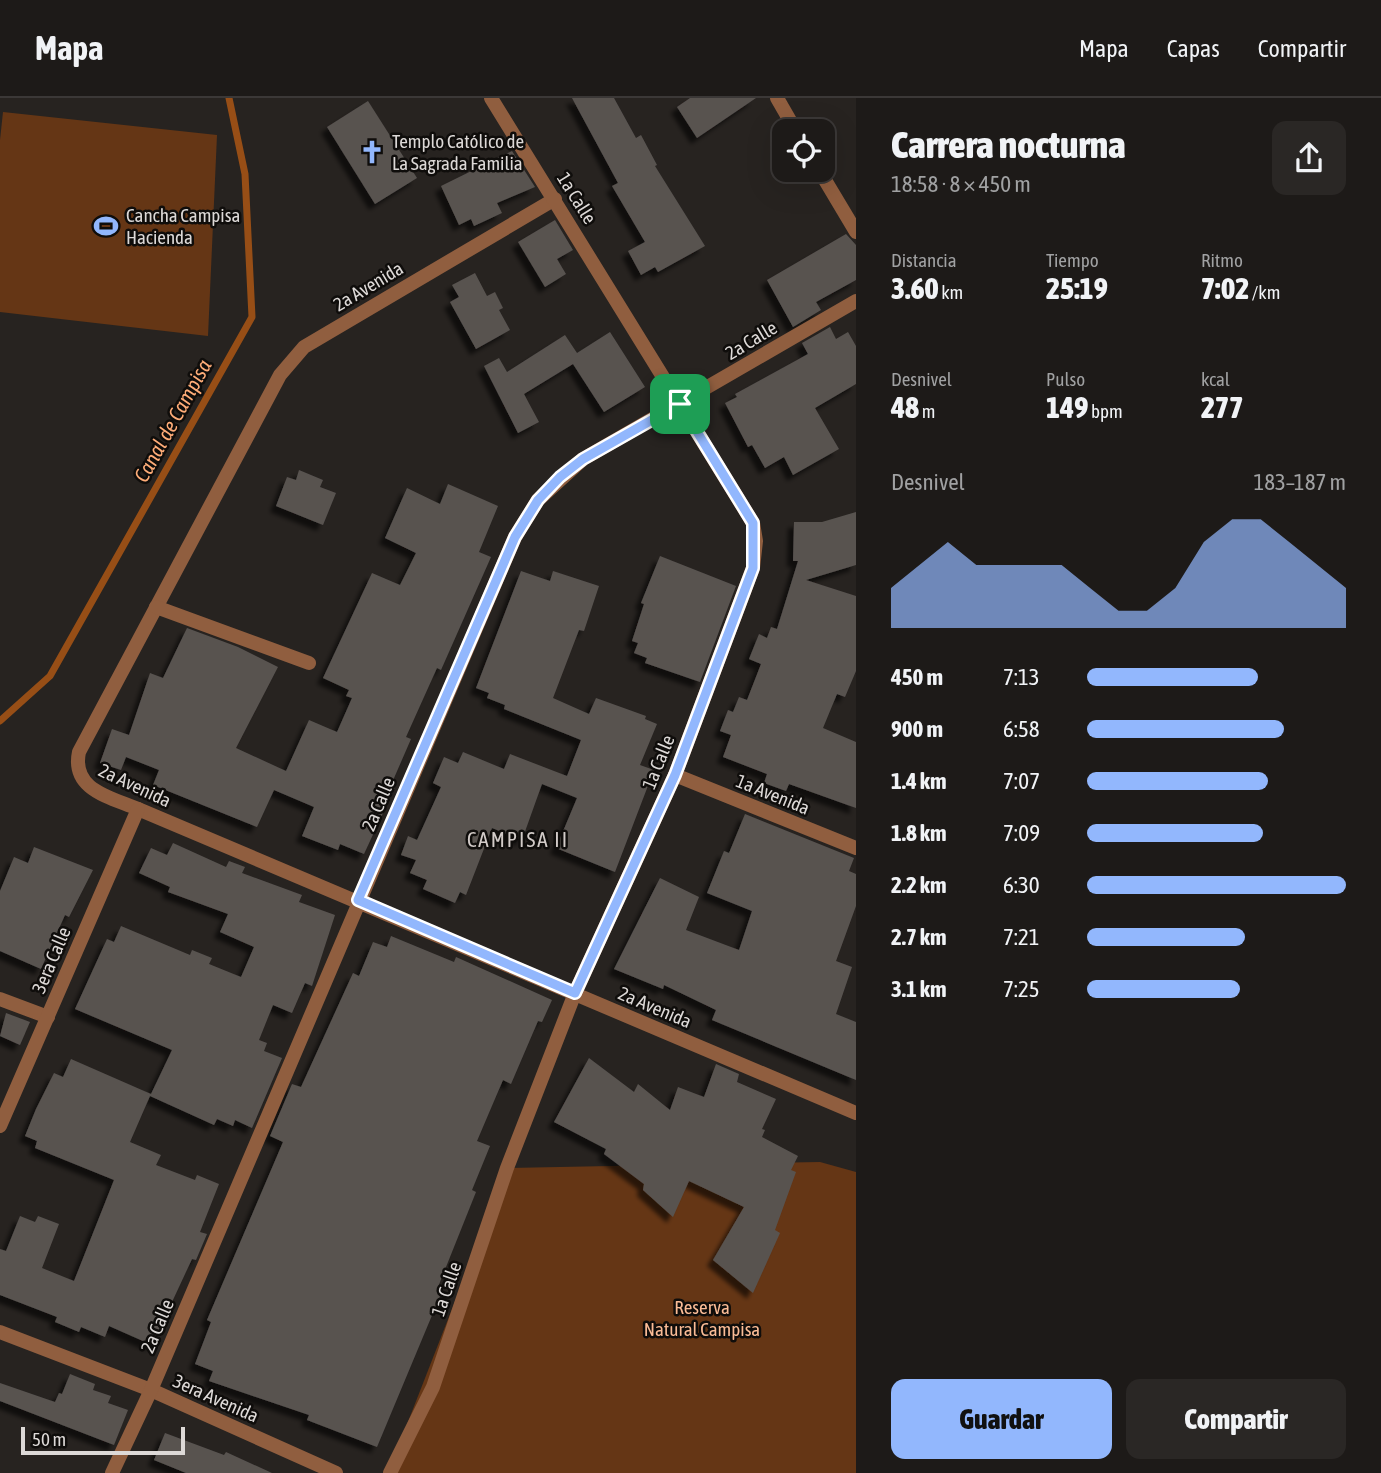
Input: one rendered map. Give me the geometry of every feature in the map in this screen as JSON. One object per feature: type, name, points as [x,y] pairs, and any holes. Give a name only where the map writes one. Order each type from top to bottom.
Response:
[{"type":"street","name":"1a Calle","points":[[390,1473],[433,1387],[507,1168],[575,993],[675,775],[753,568],[755,541],[753,523],[491,98]]},
{"type":"street","points":[[777,98],[789,119]]},
{"type":"street","points":[[826,182],[856,232]]},
{"type":"street","name":"2a Avenida","points":[[555,199],[304,347],[280,375],[79,752],[77,765],[80,779],[92,790],[138,810],[358,900],[856,1114]]},
{"type":"street","name":"2a Calle","points":[[111,1473],[151,1390],[515,537],[538,500],[583,459],[856,300]]},
{"type":"street","points":[[156,607],[309,663]]},
{"type":"street","name":"1a Avenida","points":[[675,775],[856,848]]},
{"type":"street","name":"3era Calle","points":[[0,1126],[138,810]]},
{"type":"street","points":[[0,999],[48,1017]]},
{"type":"street","name":"3era Avenida","points":[[0,1332],[151,1390],[336,1473]]},
{"type":"green space","name":"Cancha Campisa Hacienda","points":[[3,112],[217,135],[208,336],[0,312],[0,140]]},
{"type":"green space","name":"Reserva Natural Campisa","points":[[820,1162],[856,1172],[856,1473],[388,1473],[507,1168]]},
{"type":"building","points":[[572,98],[614,98],[636,138],[641,135],[657,165],[655,166],[705,246],[658,272],[655,267],[641,275],[628,251],[645,242],[612,186],[618,183]]},
{"type":"building","points":[[690,98],[756,98],[697,138],[677,107]]},
{"type":"building","name":"Templo Católico de La Sagrada Familia","points":[[368,101],[417,178],[375,204],[327,127]]},
{"type":"building","points":[[512,151],[535,187],[497,203],[502,213],[474,226],[471,219],[459,225],[441,186]]},
{"type":"building","points":[[555,220],[573,250],[557,259],[566,274],[545,287],[518,242]]},
{"type":"building","points":[[846,234],[856,245],[856,280],[816,302],[821,310],[793,327],[767,280]]},
{"type":"building","points":[[475,273],[487,296],[495,292],[503,308],[499,310],[510,330],[476,349],[450,302],[459,297],[452,285]]},
{"type":"building","points":[[830,327],[836,339],[848,332],[856,346],[856,384],[815,408],[839,449],[793,475],[784,457],[765,468],[752,445],[748,447],[725,403],[737,397],[735,394],[808,354],[802,343]]},
{"type":"building","points":[[610,332],[645,387],[604,412],[573,364],[524,394],[539,422],[518,433],[484,366],[499,358],[507,372],[565,335],[577,353]]},
{"type":"building","points":[[299,470],[323,480],[320,487],[336,493],[323,525],[276,506],[287,477],[296,480]]},
{"type":"building","points":[[448,484],[498,506],[479,552],[491,557],[441,670],[437,668],[406,737],[411,739],[391,785],[395,787],[364,854],[340,844],[338,850],[302,836],[314,807],[274,790],[257,827],[153,785],[159,770],[126,757],[121,770],[100,763],[112,729],[129,735],[150,673],[163,678],[187,628],[238,647],[278,667],[236,748],[286,771],[309,720],[337,732],[352,698],[346,696],[349,690],[323,678],[372,573],[400,585],[416,553],[385,538],[407,488],[440,504]]},
{"type":"building","points":[[856,512],[856,565],[806,580],[856,596],[856,671],[845,697],[837,694],[823,728],[856,742],[856,808],[789,784],[786,791],[764,783],[767,774],[723,757],[731,735],[720,731],[728,710],[733,712],[739,697],[747,700],[761,664],[749,659],[759,634],[767,638],[771,627],[777,629],[798,561],[793,561],[794,522],[822,522]]},
{"type":"building","points":[[660,556],[736,586],[700,682],[645,663],[647,658],[634,653],[638,643],[632,641],[644,604],[641,603]]},
{"type":"building","points":[[521,571],[550,581],[553,571],[599,586],[584,631],[579,630],[553,698],[589,714],[596,698],[646,716],[645,719],[657,724],[640,765],[654,770],[615,872],[556,848],[577,798],[542,784],[522,840],[492,828],[466,895],[460,892],[455,903],[423,889],[427,880],[410,873],[416,860],[401,855],[408,836],[417,840],[441,787],[433,783],[444,757],[458,763],[463,752],[504,769],[510,754],[567,776],[581,740],[504,709],[505,705],[487,698],[489,693],[476,688]]},
{"type":"building","points":[[745,814],[854,858],[849,871],[856,874],[856,906],[836,961],[852,967],[836,1014],[856,1022],[856,1080],[712,1020],[716,1010],[664,985],[663,989],[614,969],[660,878],[699,897],[686,930],[739,950],[752,911],[707,893],[724,851],[729,853]]},
{"type":"building","points":[[173,843],[226,867],[229,861],[245,867],[242,873],[302,895],[299,902],[335,915],[312,986],[305,983],[292,1013],[273,1005],[259,1040],[267,1043],[264,1051],[282,1058],[252,1128],[235,1120],[233,1126],[217,1119],[214,1125],[150,1096],[130,1142],[161,1155],[156,1165],[195,1180],[197,1175],[219,1184],[200,1232],[207,1234],[196,1260],[192,1259],[152,1345],[109,1326],[105,1337],[81,1327],[79,1332],[55,1322],[57,1317],[0,1295],[0,1249],[6,1251],[20,1216],[35,1222],[38,1216],[59,1224],[42,1268],[74,1281],[114,1180],[35,1148],[37,1141],[25,1136],[36,1109],[54,1073],[63,1077],[71,1059],[151,1094],[172,1050],[75,1009],[107,939],[114,942],[121,926],[190,955],[192,950],[212,958],[209,964],[241,977],[254,947],[220,932],[228,914],[168,892],[170,887],[139,873],[151,848],[167,855]]},
{"type":"building","points":[[34,847],[93,870],[69,917],[65,915],[41,969],[0,951],[0,891],[14,857],[28,863]]},
{"type":"building","points":[[391,936],[454,962],[456,957],[552,1000],[542,1022],[538,1021],[511,1084],[503,1080],[477,1141],[490,1146],[472,1190],[476,1192],[438,1287],[443,1289],[377,1447],[307,1420],[309,1415],[209,1381],[213,1371],[195,1364],[211,1322],[207,1320],[283,1142],[270,1136],[292,1084],[301,1087],[353,973],[359,976],[373,942],[387,947]]},
{"type":"building","points":[[6,1013],[30,1022],[20,1045],[0,1036]]},
{"type":"building","points":[[589,1058],[634,1092],[638,1084],[670,1110],[678,1087],[704,1097],[716,1064],[739,1074],[737,1082],[776,1099],[762,1129],[765,1130],[762,1137],[798,1156],[791,1170],[796,1172],[775,1230],[780,1233],[753,1293],[713,1260],[744,1207],[689,1181],[673,1217],[643,1190],[644,1184],[604,1154],[606,1149],[554,1122]]},
{"type":"building","points":[[70,1374],[95,1384],[93,1390],[111,1396],[108,1403],[128,1410],[114,1445],[0,1401],[0,1383],[55,1402],[59,1393],[62,1394]]},
{"type":"building","points":[[165,1433],[224,1455],[226,1452],[272,1473],[186,1473],[154,1460]]},
{"type":"waterway","name":"Canal de Campisa","points":[[0,721],[50,676],[252,317],[245,174],[229,98]]},
{"type":"place","name":"Templo Católico de La Sagrada Familia","points":[[372,152]]},
{"type":"place","name":"Cancha Campisa Hacienda","points":[[106,226]]},
{"type":"district","name":"CAMPISA II","points":[[518,840]]},
{"type":"route","points":[[680,404],[753,523],[753,568],[675,775],[575,993],[358,900],[515,537],[538,500],[560,477],[583,459],[680,404]]}]
